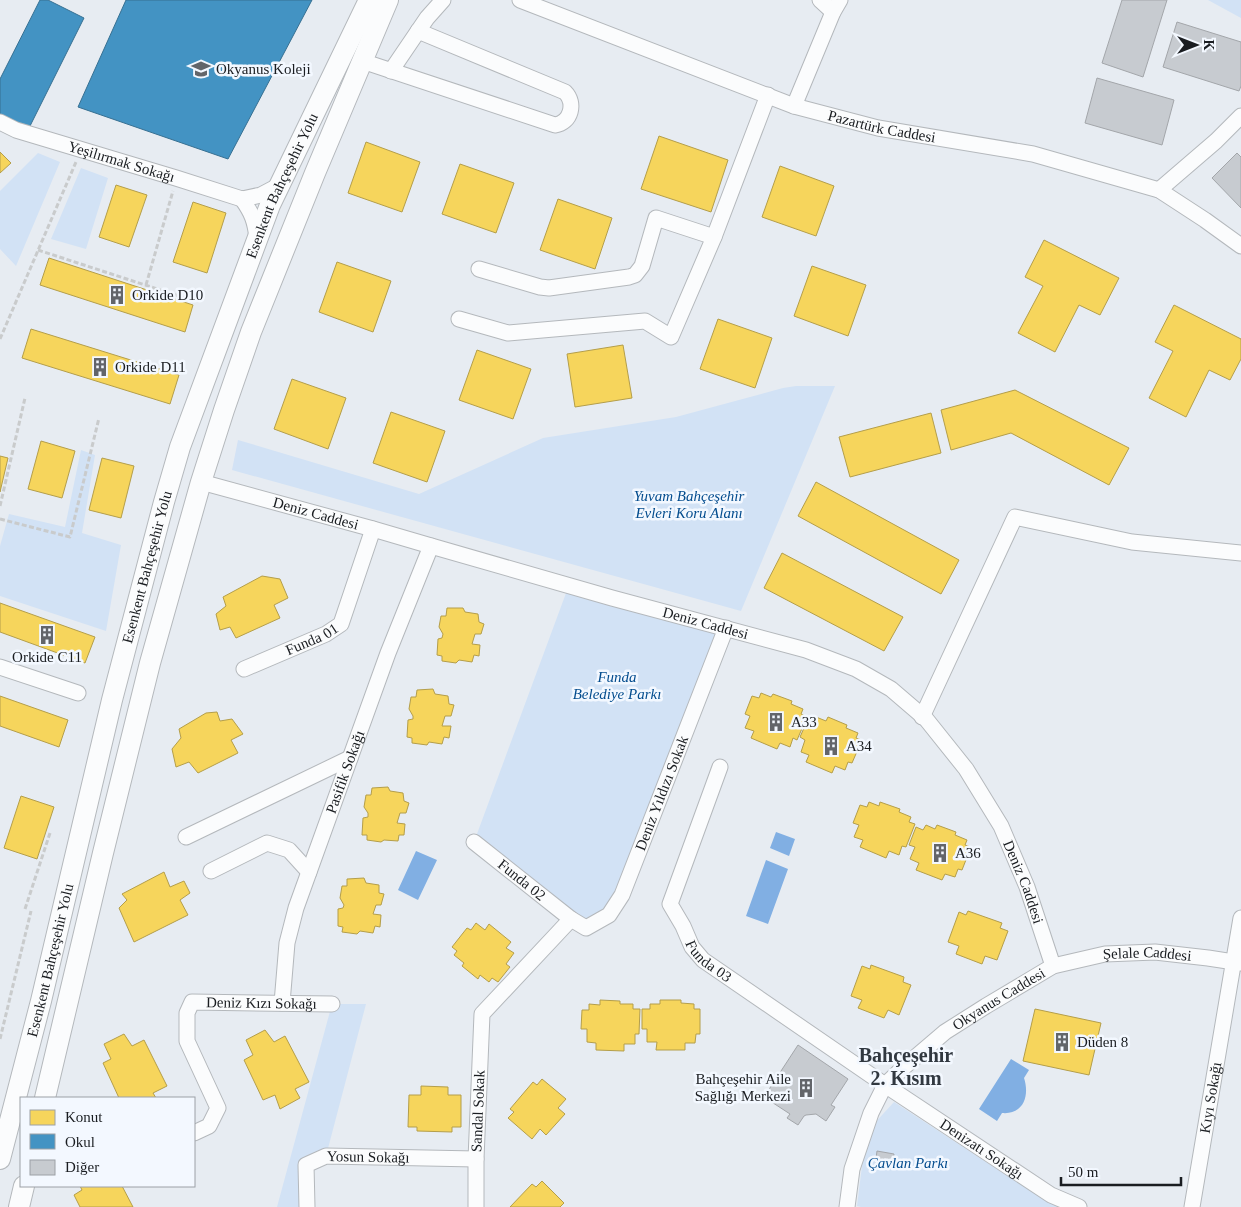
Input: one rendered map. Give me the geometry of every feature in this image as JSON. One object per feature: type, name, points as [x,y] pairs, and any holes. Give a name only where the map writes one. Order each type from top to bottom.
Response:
[{"type":"main road","name":"Esenkent Bahçeşehir Yolu","points":[[0,1159],[41,1001],[112,700],[180,447],[270,205],[369,0]]},
{"type":"main road","name":"Esenkent Bahçeşehir Yolu","points":[[45,1097],[150,663],[201,482],[251,332],[388,0]]},
{"type":"main road","points":[[172,474],[201,482]]},
{"type":"main road","points":[[19,1207],[24,1187]]},
{"type":"street","points":[[391,71],[431,13],[443,0]]},
{"type":"street","name":"Pazartürk Caddesi","points":[[520,0],[794,106],[878,128],[1033,154],[1159,190],[1241,246]]},
{"type":"street","points":[[794,106],[837,6],[820,0]]},
{"type":"street","points":[[362,61],[555,125],[566,120],[572,105],[565,92],[418,31]]},
{"type":"street","points":[[458,319],[508,333],[645,321],[670,337],[714,237],[768,95]]},
{"type":"street","points":[[1159,190],[1216,141],[1241,116]]},
{"type":"street","name":"Yeşilırmak Sokağı","points":[[0,122],[16,130],[242,199]]},
{"type":"street","points":[[257,238],[253,216],[242,199],[261,195],[280,184]]},
{"type":"street","points":[[479,269],[549,288],[635,275],[642,266],[656,218],[714,237]]},
{"type":"street","name":"Deniz Caddesi","points":[[201,482],[612,598],[806,650],[856,669],[891,689],[922,717],[966,769],[1001,826],[1027,886],[1054,966]]},
{"type":"street","points":[[922,717],[1015,517],[1132,542],[1241,552]]},
{"type":"street","name":"Funda 01","points":[[244,669],[326,634],[341,624],[373,529]]},
{"type":"street","name":"Pasifik Sokağı","points":[[282,1003],[287,943],[296,908],[388,653],[431,546]]},
{"type":"street","name":"Deniz Yıldızı Sokak","points":[[571,919],[586,928],[610,915],[622,895],[726,628]]},
{"type":"street","points":[[0,667],[78,693]]},
{"type":"street","points":[[186,837],[350,758]]},
{"type":"street","name":"Funda 03","points":[[720,767],[670,904],[683,926],[692,947],[703,960],[885,1086]]},
{"type":"street","name":"Funda 02","points":[[474,842],[571,919]]},
{"type":"street","points":[[211,871],[268,843],[289,850],[309,872]]},
{"type":"street","name":"Kıyı Sokağı","points":[[1192,1207],[1224,1016],[1238,962],[1241,918]]},
{"type":"street","name":"Sandal Sokak","points":[[476,1207],[482,1014],[571,919]]},
{"type":"street","name":"Şelale Caddesi","points":[[1054,966],[1105,954],[1155,952],[1238,962]]},
{"type":"street","name":"Okyanus Caddesi","points":[[846,1207],[852,1169],[872,1113],[885,1086],[945,1032],[1054,966]]},
{"type":"street","name":"Deniz Kızı Sokağı","points":[[195,1133],[209,1126],[218,1108],[187,1041],[187,1012],[192,1002],[332,1004]]},
{"type":"street","name":"Denizatı Sokağı","points":[[885,1086],[1051,1195],[1079,1207]]},
{"type":"street","name":"Yosun Sokağı","points":[[307,1207],[306,1165],[326,1156],[476,1159]]},
{"type":"path","points":[[0,339],[82,150]]},
{"type":"path","points":[[146,285],[176,178]]},
{"type":"path","points":[[38,250],[191,300]]},
{"type":"path","points":[[0,506],[25,398]]},
{"type":"path","points":[[0,519],[70,537],[99,418]]},
{"type":"path","points":[[25,910],[50,833]]},
{"type":"path","points":[[0,1039],[32,912]]},
{"type":"green space","points":[[1208,0],[1241,0],[1241,18]]},
{"type":"green space","points":[[38,153],[60,162],[16,266],[0,249],[0,191]]},
{"type":"green space","points":[[81,168],[108,178],[86,249],[51,239]]},
{"type":"green space","name":"Yuvam Bahçeşehir Evleri Koru Alanı","points":[[796,386],[835,386],[741,611],[232,470],[238,440],[419,494],[543,438],[676,417]]},
{"type":"green space","points":[[81,450],[95,455],[82,533],[121,545],[106,631],[0,596],[0,546],[9,514],[65,527]]},
{"type":"green space","name":"Funda Belediye Parkı","points":[[569,585],[726,628],[622,895],[586,928],[474,842]]},
{"type":"green space","points":[[332,1004],[366,1004],[326,1156],[306,1165],[307,1207],[277,1207]]},
{"type":"green space","name":"Çavlan Parkı","points":[[894,1102],[1058,1207],[857,1206],[864,1150],[872,1126]]},
{"type":"water","points":[[776,832],[795,839],[789,856],[770,848]]},
{"type":"water","points":[[416,851],[437,860],[418,900],[398,890]]},
{"type":"water","points":[[766,860],[788,869],[768,924],[746,916]]},
{"type":"water","points":[[1011,1059],[1029,1070],[1024,1078],[1026,1085],[1025,1098],[1020,1108],[1009,1113],[1002,1113],[997,1121],[979,1109]]},
{"type":"building: Konut","points":[[659,136],[728,160],[711,212],[641,189]]},
{"type":"building: Konut","points":[[366,142],[420,162],[402,212],[348,193]]},
{"type":"building: Konut","points":[[0,152],[11,163],[0,173]]},
{"type":"building: Konut","points":[[460,164],[514,183],[496,233],[442,214]]},
{"type":"building: Konut","points":[[780,166],[834,186],[816,236],[762,217]]},
{"type":"building: Konut","points":[[116,185],[147,195],[129,247],[99,237]]},
{"type":"building: Konut","points":[[558,199],[612,218],[595,269],[540,250]]},
{"type":"building: Konut","points":[[193,202],[226,213],[207,273],[173,262]]},
{"type":"building: Konut","points":[[1044,240],[1119,278],[1100,315],[1079,305],[1055,352],[1018,333],[1043,286],[1025,277]]},
{"type":"building: Konut","name":"Orkide D10","points":[[49,258],[193,305],[185,332],[40,285]]},
{"type":"building: Konut","points":[[337,262],[391,281],[373,332],[319,312]]},
{"type":"building: Konut","points":[[812,266],[866,285],[848,336],[794,316]]},
{"type":"building: Konut","points":[[1174,305],[1241,339],[1241,359],[1230,380],[1209,370],[1186,417],[1149,398],[1173,351],[1155,342]]},
{"type":"building: Konut","points":[[718,319],[772,338],[755,388],[700,369]]},
{"type":"building: Konut","name":"Orkide D11","points":[[31,329],[179,375],[170,404],[22,358]]},
{"type":"building: Konut","points":[[623,345],[632,398],[575,407],[567,354]]},
{"type":"building: Konut","points":[[477,350],[531,369],[513,419],[459,400]]},
{"type":"building: Konut","points":[[292,379],[346,398],[328,449],[274,429]]},
{"type":"building: Konut","points":[[1015,390],[1129,448],[1109,485],[1011,433],[951,450],[941,410]]},
{"type":"building: Konut","points":[[391,412],[445,431],[427,482],[373,463]]},
{"type":"building: Konut","points":[[931,413],[941,453],[850,477],[839,437]]},
{"type":"building: Konut","points":[[41,441],[75,451],[62,498],[28,489]]},
{"type":"building: Konut","points":[[0,456],[8,458],[0,492]]},
{"type":"building: Konut","points":[[102,458],[134,466],[121,518],[89,510]]},
{"type":"building: Konut","points":[[816,482],[959,560],[941,594],[798,516]]},
{"type":"building: Konut","points":[[782,553],[903,617],[884,651],[764,588]]},
{"type":"building: Konut","points":[[262,576],[280,579],[288,598],[274,605],[280,618],[236,638],[230,627],[220,630],[216,614],[226,606],[223,597]]},
{"type":"building: Konut","name":"Orkide C11","points":[[0,603],[95,637],[85,663],[0,632]]},
{"type":"building: Konut","points":[[447,608],[463,608],[465,612],[478,614],[479,622],[484,624],[481,634],[475,634],[472,644],[480,645],[479,656],[474,655],[472,662],[459,660],[456,663],[442,661],[442,656],[437,655],[438,639],[442,638],[443,634],[439,627],[441,616],[446,616]]},
{"type":"building: Konut","points":[[433,689],[435,694],[448,696],[449,704],[454,705],[451,716],[445,716],[442,726],[451,726],[449,738],[444,737],[442,744],[429,742],[427,745],[412,743],[412,738],[407,737],[408,720],[413,719],[409,709],[411,697],[416,697],[417,690]]},
{"type":"building: Konut","name":"A33","points":[[761,693],[771,697],[773,694],[792,701],[791,704],[803,709],[801,714],[807,717],[797,740],[793,738],[790,747],[780,743],[777,749],[751,738],[754,731],[745,728],[750,716],[745,714],[752,696],[759,698]]},
{"type":"building: Konut","points":[[0,696],[68,720],[59,747],[0,726]]},
{"type":"building: Konut","points":[[217,712],[220,721],[232,719],[243,734],[231,740],[238,753],[198,773],[189,762],[176,767],[172,749],[181,738],[179,729],[206,713]]},
{"type":"building: Konut","name":"A34","points":[[816,717],[826,721],[828,717],[847,725],[846,728],[858,733],[856,738],[862,740],[852,763],[848,762],[845,770],[835,766],[832,773],[806,762],[809,755],[801,752],[805,740],[800,737],[808,719],[814,722]]},
{"type":"building: Konut","points":[[388,787],[390,791],[403,793],[404,801],[409,803],[406,813],[400,813],[397,823],[405,824],[404,835],[399,835],[398,841],[384,840],[381,842],[367,840],[367,835],[362,835],[363,818],[368,817],[364,807],[366,795],[371,795],[372,788]]},
{"type":"building: Konut","points":[[21,796],[54,807],[37,859],[4,848]]},
{"type":"building: Konut","points":[[869,802],[879,806],[880,802],[900,809],[899,812],[911,817],[909,822],[915,824],[906,847],[902,846],[899,855],[889,851],[886,858],[860,847],[863,840],[854,837],[859,825],[853,823],[860,805],[867,807]]},
{"type":"building: Konut","name":"A36","points":[[926,825],[935,829],[937,825],[956,832],[955,835],[967,840],[965,845],[971,847],[962,870],[958,869],[955,877],[945,874],[942,880],[916,870],[919,863],[910,859],[915,847],[909,845],[916,827],[923,830]]},
{"type":"building: Konut","points":[[164,872],[170,887],[184,881],[190,893],[180,900],[188,915],[134,942],[119,908],[127,900],[122,894]]},
{"type":"building: Konut","points":[[364,878],[366,883],[379,885],[379,893],[384,894],[381,905],[376,905],[373,914],[381,915],[380,927],[375,926],[373,933],[360,931],[357,934],[342,932],[343,927],[338,926],[338,909],[343,908],[344,905],[340,898],[342,886],[347,886],[347,879]]},
{"type":"building: Konut","points":[[968,911],[1002,923],[1000,928],[1008,931],[997,960],[985,956],[982,964],[956,954],[959,946],[948,942],[959,912],[966,915]]},
{"type":"building: Konut","points":[[476,923],[485,930],[489,924],[511,942],[506,948],[514,953],[506,964],[510,967],[498,982],[492,978],[489,982],[480,975],[478,979],[462,966],[464,963],[454,955],[457,951],[452,947],[467,928],[471,930]]},
{"type":"building: Konut","points":[[871,965],[904,977],[903,982],[911,985],[899,1015],[888,1010],[884,1018],[858,1008],[862,1000],[851,996],[862,966],[870,969]]},
{"type":"building: Konut","points":[[600,1000],[620,1001],[620,1004],[633,1004],[633,1009],[640,1009],[639,1034],[635,1034],[635,1044],[624,1044],[624,1051],[596,1050],[596,1043],[587,1042],[587,1029],[581,1029],[582,1010],[589,1010],[589,1004],[600,1005]]},
{"type":"building: Konut","points":[[660,1000],[681,1000],[681,1003],[694,1004],[694,1009],[700,1009],[700,1034],[696,1034],[695,1043],[685,1043],[685,1050],[656,1050],[657,1042],[647,1042],[647,1029],[642,1029],[642,1009],[650,1009],[650,1004],[660,1004]]},
{"type":"building: Konut","name":"Düden 8","points":[[1035,1009],[1101,1023],[1089,1075],[1023,1061]]},
{"type":"building: Konut","points":[[265,1030],[274,1042],[285,1036],[309,1082],[295,1089],[300,1098],[280,1109],[275,1095],[263,1100],[244,1060],[253,1055],[246,1040]]},
{"type":"building: Konut","points":[[124,1034],[132,1046],[144,1040],[167,1086],[153,1093],[155,1097],[119,1097],[103,1063],[111,1059],[104,1044]]},
{"type":"building: Konut","points":[[542,1079],[566,1099],[558,1108],[565,1114],[546,1135],[540,1129],[532,1139],[508,1118],[514,1112],[510,1109],[533,1082],[537,1085]]},
{"type":"building: Konut","points":[[421,1086],[448,1087],[448,1095],[461,1095],[461,1127],[452,1127],[452,1132],[417,1131],[417,1127],[408,1127],[409,1095],[421,1095]]},
{"type":"building: Konut","points":[[542,1181],[564,1203],[560,1207],[510,1207],[532,1184],[536,1187]]},
{"type":"building: Konut","points":[[80,1187],[123,1187],[133,1207],[80,1207],[74,1195],[82,1190]]},
{"type":"building: Okul","points":[[40,0],[48,0],[84,18],[29,128],[0,114],[0,79]]},
{"type":"building: Okul","points":[[126,0],[312,0],[228,159],[78,107]]},
{"type":"building: Diğer","points":[[1122,0],[1167,0],[1143,77],[1102,63]]},
{"type":"building: Diğer","points":[[1177,22],[1241,42],[1241,86],[1239,91],[1163,67]]},
{"type":"building: Diğer","points":[[1097,78],[1174,100],[1162,145],[1085,123]]},
{"type":"building: Diğer","points":[[1237,153],[1241,157],[1241,208],[1212,178]]},
{"type":"building: Diğer","name":"Bahçeşehir Aile Sağlığı Merkezi","points":[[798,1045],[848,1079],[831,1105],[835,1107],[826,1121],[816,1114],[806,1115],[798,1125],[787,1118],[790,1114],[764,1097]]},
{"type":"building: Diğer","points":[[877,1151],[894,1154],[892,1169],[875,1166]]},
{"type":"place","name":"Okyanus Koleji","points":[[201,69]]},
{"type":"place","name":"Orkide D10","points":[[117,295]]},
{"type":"place","name":"Orkide D11","points":[[100,367]]},
{"type":"place","name":"Orkide C11","points":[[47,635]]},
{"type":"place","name":"A33","points":[[776,722]]},
{"type":"place","name":"A34","points":[[831,746]]},
{"type":"place","name":"A36","points":[[940,853]]},
{"type":"place","name":"Düden 8","points":[[1062,1042]]},
{"type":"place","name":"Bahçeşehir Aile Sağlığı Merkezi","points":[[806,1088]]},
{"type":"district","name":"Bahçeşehir 2. Kısım","points":[[906,1066]]}]
